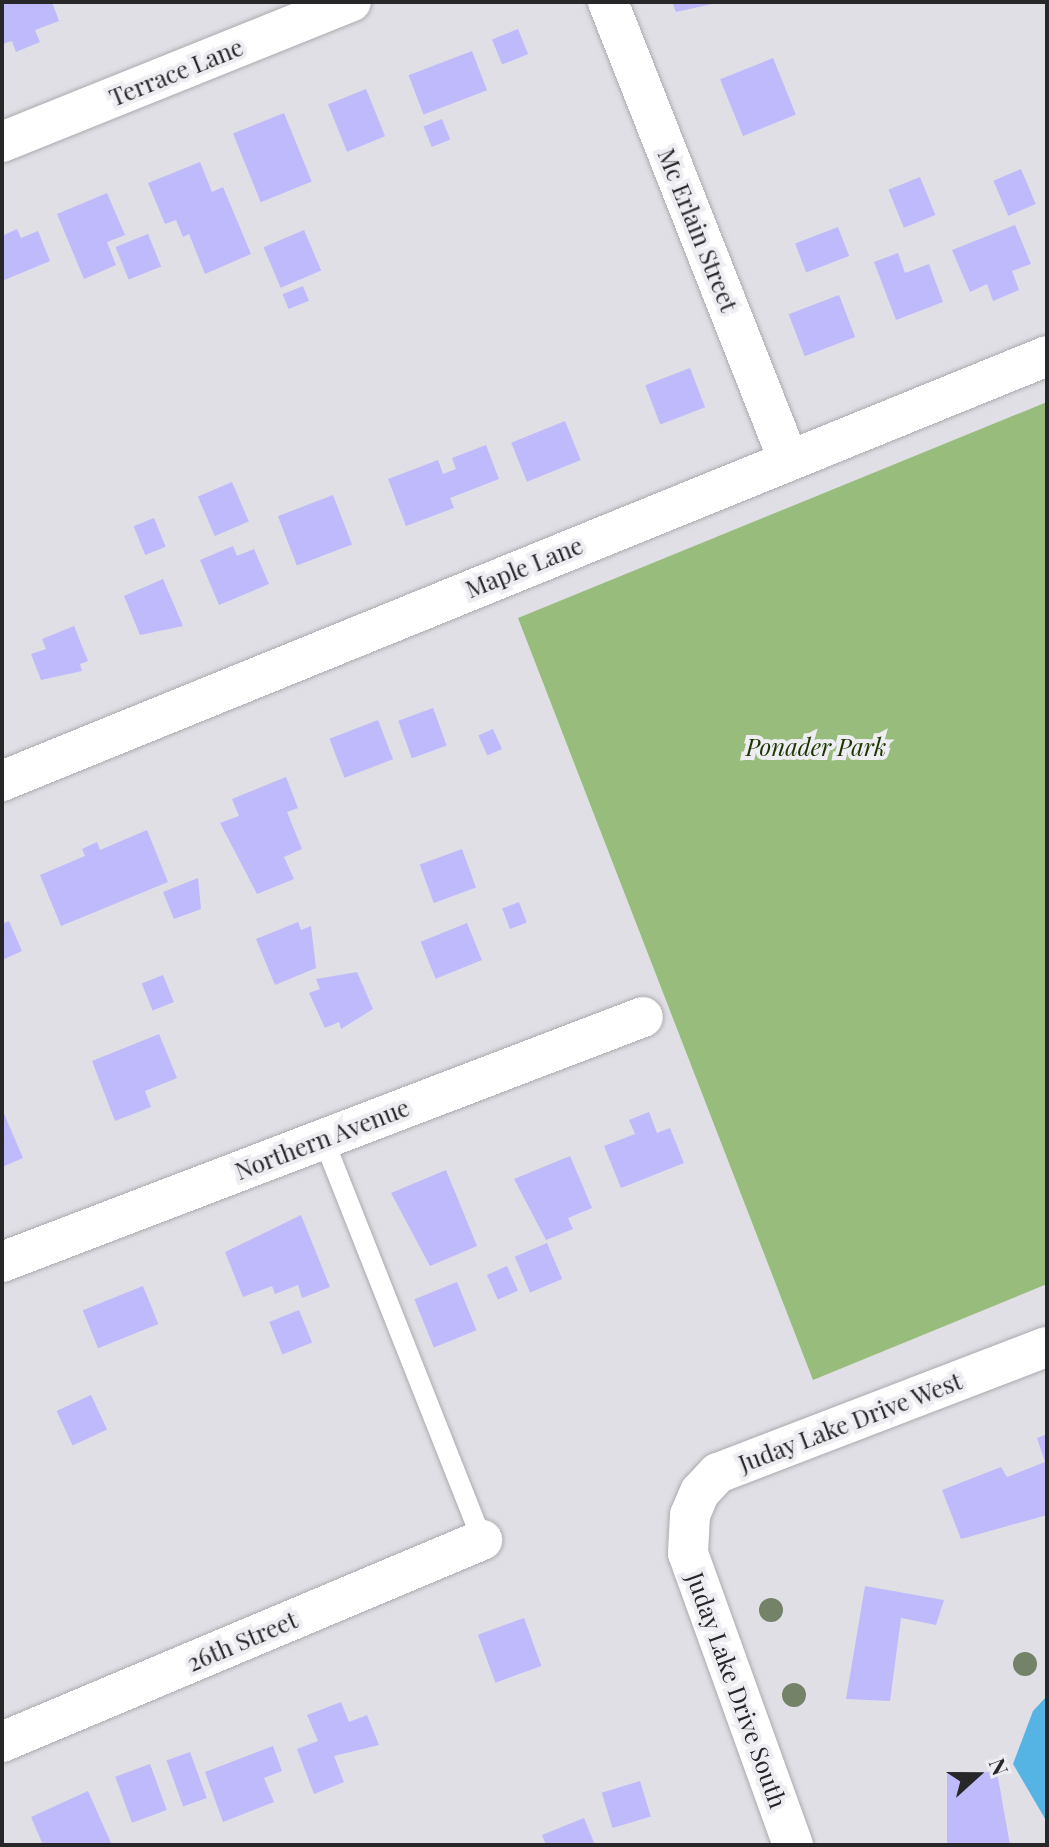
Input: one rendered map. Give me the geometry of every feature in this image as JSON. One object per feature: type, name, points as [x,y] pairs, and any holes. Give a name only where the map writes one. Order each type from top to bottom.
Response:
[{"type":"street","name":"Terrace Lane","points":[[2,142],[351,2]]},
{"type":"street","name":"Mc Erlain Street","points":[[608,2],[788,459]]},
{"type":"street","name":"Maple Lane","points":[[2,781],[1047,356]]},
{"type":"street","name":"Northern Avenue","points":[[2,1262],[643,1017]]},
{"type":"street","name":"Juday Lake Drive West","points":[[687,1533],[700,1492],[718,1473],[1047,1347]]},
{"type":"street","name":"Juday Lake Drive South","points":[[687,1533],[725,1665],[793,1845]]},
{"type":"street","name":"26th Street","points":[[2,1742],[482,1540]]},
{"type":"lane","points":[[323,1138],[482,1540]]},
{"type":"green space","name":"Ponader Park","points":[[1047,402],[1047,1284],[813,1380],[518,618]]},
{"type":"water","points":[[1047,1696],[1047,1822],[1013,1764],[1033,1711]]},
{"type":"building","points":[[2,2],[52,2],[59,21],[35,30],[40,42],[16,52],[12,41],[2,44]]},
{"type":"building","points":[[672,2],[721,2],[676,12]]},
{"type":"building","points":[[518,29],[528,54],[502,65],[492,39]]},
{"type":"building","points":[[472,51],[487,90],[424,115],[409,75]]},
{"type":"building","points":[[773,58],[796,115],[743,136],[720,79]]},
{"type":"building","points":[[366,89],[385,136],[347,152],[328,104]]},
{"type":"building","points":[[284,113],[312,182],[261,202],[233,134]]},
{"type":"building","points":[[442,119],[450,139],[432,147],[423,126]]},
{"type":"building","points":[[200,162],[212,192],[223,187],[251,254],[205,274],[189,234],[183,237],[176,220],[165,224],[148,183]]},
{"type":"building","points":[[1021,169],[1036,204],[1008,216],[993,181]]},
{"type":"building","points":[[920,177],[935,215],[904,228],[888,190]]},
{"type":"building","points":[[107,193],[125,235],[107,242],[116,265],[84,279],[57,214]]},
{"type":"building","points":[[1015,225],[1031,264],[1012,271],[1019,290],[993,301],[987,284],[970,292],[952,250]]},
{"type":"building","points":[[838,227],[849,256],[806,272],[795,243]]},
{"type":"building","points":[[17,229],[21,238],[38,231],[50,261],[2,281],[2,236]]},
{"type":"building","points":[[304,230],[321,271],[281,288],[263,247]]},
{"type":"building","points":[[148,234],[161,266],[129,280],[116,247]]},
{"type":"building","points":[[898,253],[905,273],[929,264],[943,302],[896,320],[874,262]]},
{"type":"building","points":[[303,286],[309,301],[289,309],[283,294]]},
{"type":"building","points":[[839,295],[855,337],[805,356],[789,314]]},
{"type":"building","points":[[690,368],[705,407],[660,424],[645,385]]},
{"type":"building","points":[[565,421],[581,460],[527,482],[511,443]]},
{"type":"building","points":[[486,445],[499,479],[450,498],[454,508],[406,526],[388,479],[438,460],[443,474],[456,469],[452,458]]},
{"type":"building","points":[[232,482],[249,522],[215,536],[198,496]]},
{"type":"building","points":[[333,495],[352,544],[297,566],[278,516]]},
{"type":"building","points":[[154,518],[166,547],[145,555],[134,526]]},
{"type":"building","points":[[233,546],[237,556],[254,549],[269,584],[219,605],[200,560]]},
{"type":"building","points":[[163,579],[183,626],[140,635],[124,596]]},
{"type":"building","points":[[74,626],[88,661],[80,664],[82,671],[41,680],[31,654],[46,649],[42,639]]},
{"type":"building","points":[[433,708],[447,746],[412,758],[398,721]]},
{"type":"building","points":[[378,720],[393,759],[345,778],[329,739]]},
{"type":"building","points":[[493,729],[502,749],[487,756],[478,736]]},
{"type":"building","points":[[286,777],[298,808],[287,812],[302,849],[284,857],[294,879],[257,894],[220,823],[239,816],[232,799]]},
{"type":"building","points":[[147,830],[168,882],[61,926],[40,875],[85,856],[82,849],[97,842],[100,850]]},
{"type":"building","points":[[462,849],[476,888],[434,903],[420,864]]},
{"type":"building","points":[[198,878],[201,909],[174,919],[163,892]]},
{"type":"building","points":[[519,902],[527,923],[510,929],[502,908]]},
{"type":"building","points":[[9,921],[22,951],[2,960],[2,924]]},
{"type":"building","points":[[298,922],[301,930],[311,926],[316,968],[275,985],[256,939]]},
{"type":"building","points":[[467,923],[482,960],[436,979],[421,942]]},
{"type":"building","points":[[357,972],[373,1009],[341,1029],[339,1022],[325,1028],[309,993],[320,989],[316,979]]},
{"type":"building","points":[[163,975],[174,1002],[153,1011],[142,984]]},
{"type":"building","points":[[159,1034],[177,1078],[145,1091],[151,1107],[115,1121],[92,1061]]},
{"type":"building","points":[[2,1109],[23,1158],[2,1167]]},
{"type":"building","points":[[649,1112],[657,1133],[670,1128],[684,1163],[621,1188],[604,1146],[635,1134],[629,1120]]},
{"type":"building","points":[[570,1156],[592,1208],[568,1218],[573,1229],[546,1240],[514,1179]]},
{"type":"building","points":[[446,1170],[477,1246],[430,1266],[391,1193]]},
{"type":"building","points":[[301,1215],[330,1287],[302,1298],[298,1285],[275,1294],[272,1286],[243,1297],[225,1252]]},
{"type":"building","points":[[547,1243],[562,1279],[530,1293],[515,1257]]},
{"type":"building","points":[[507,1266],[518,1291],[498,1300],[487,1275]]},
{"type":"building","points":[[457,1282],[476,1330],[434,1347],[414,1299]]},
{"type":"building","points":[[143,1286],[158,1324],[98,1348],[83,1310]]},
{"type":"building","points":[[299,1310],[312,1342],[282,1354],[269,1322]]},
{"type":"building","points":[[91,1395],[107,1429],[73,1445],[57,1411]]},
{"type":"building","points":[[1047,1434],[1047,1515],[961,1539],[942,1490],[1001,1467],[1007,1477],[1045,1462],[1037,1438]]},
{"type":"building","points":[[865,1586],[944,1600],[936,1625],[901,1618],[890,1701],[846,1699]]},
{"type":"building","points":[[524,1618],[541,1666],[495,1683],[478,1635]]},
{"type":"building","points":[[341,1702],[349,1722],[367,1715],[379,1745],[334,1756],[344,1782],[314,1794],[297,1749],[318,1741],[307,1715]]},
{"type":"building","points":[[273,1746],[282,1771],[264,1778],[274,1802],[223,1822],[205,1772]]},
{"type":"building","points":[[190,1752],[207,1798],[183,1807],[167,1761]]},
{"type":"building","points":[[150,1764],[167,1810],[132,1823],[115,1777]]},
{"type":"building","points":[[997,1772],[1010,1845],[947,1845],[947,1773]]},
{"type":"building","points":[[640,1781],[651,1816],[613,1828],[602,1793]]},
{"type":"building","points":[[88,1791],[111,1843],[43,1845],[31,1817]]},
{"type":"building","points":[[584,1818],[595,1845],[546,1845],[542,1835]]}]
